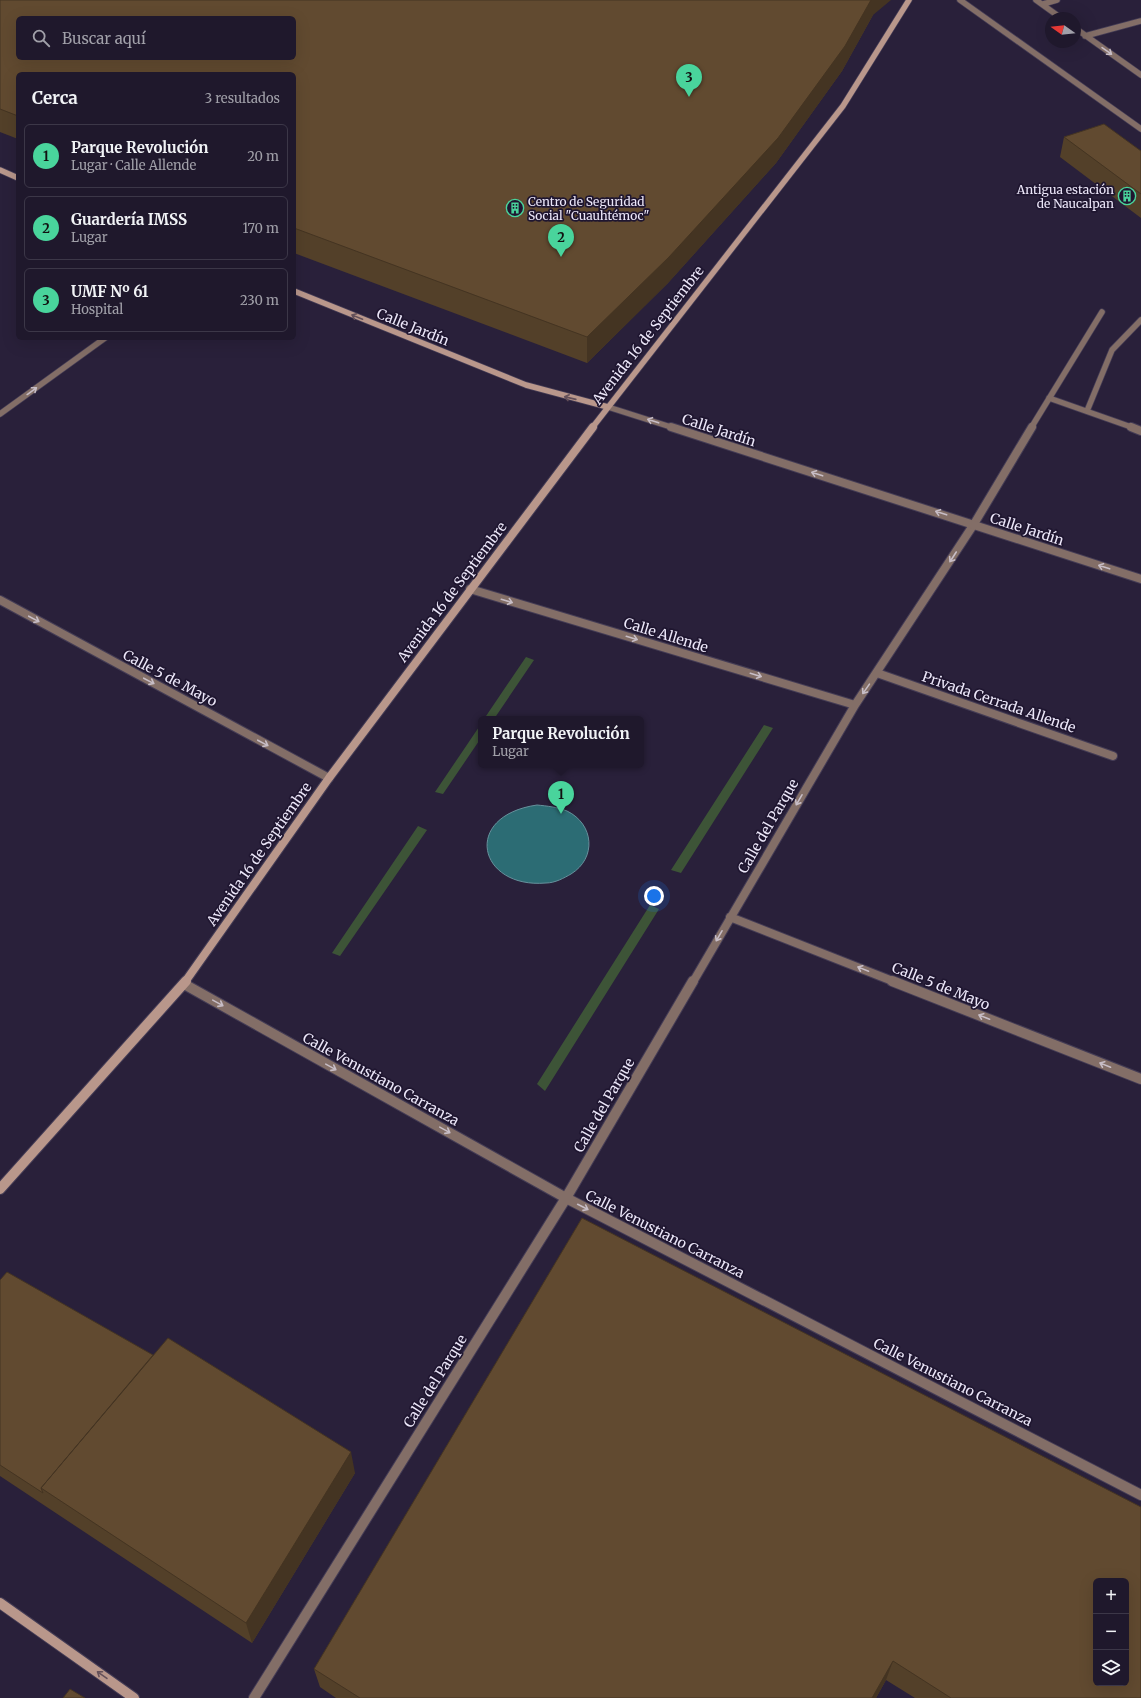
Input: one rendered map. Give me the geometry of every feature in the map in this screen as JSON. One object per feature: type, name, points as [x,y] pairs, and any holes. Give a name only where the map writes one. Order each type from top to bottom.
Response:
[{"type":"main road","name":"Avenida 16 de Septiembre","points":[[0,1189],[184,984],[329,778],[470,589],[608,407],[843,106],[909,0]]},
{"type":"main road","points":[[0,170],[16,177]]},
{"type":"main road","name":"Calle Jardín","points":[[296,292],[526,385],[608,407]]},
{"type":"main road","points":[[0,1603],[134,1698]]},
{"type":"street","points":[[960,0],[1141,129]]},
{"type":"street","points":[[1036,0],[1053,12]]},
{"type":"street","points":[[1043,4],[1057,0]]},
{"type":"street","points":[[1085,36],[1141,21]]},
{"type":"street","points":[[1081,33],[1141,75]]},
{"type":"street","name":"Calle del Parque","points":[[254,1698],[566,1198],[855,705],[974,524],[1048,398],[1102,312]]},
{"type":"street","points":[[1087,411],[1112,350],[1141,320]]},
{"type":"street","points":[[0,414],[102,340]]},
{"type":"street","points":[[1048,398],[1141,430]]},
{"type":"street","name":"Calle Jardín","points":[[608,407],[1141,579]]},
{"type":"street","name":"Calle Allende","points":[[470,589],[855,705]]},
{"type":"street","name":"Calle 5 de Mayo","points":[[0,600],[329,778]]},
{"type":"street","name":"Privada Cerrada Allende","points":[[877,673],[1113,756]]},
{"type":"street","name":"Calle 5 de Mayo","points":[[730,917],[1141,1079]]},
{"type":"street","name":"Calle Venustiano Carranza","points":[[184,984],[566,1198],[1141,1495]]},
{"type":"shaded area","points":[[526,657],[534,660],[496,716],[486,716]]},
{"type":"shaded area","points":[[764,725],[773,728],[681,873],[671,870]]},
{"type":"shaded area","points":[[478,728],[478,742],[443,794],[435,792]]},
{"type":"shaded area","points":[[537,805],[567,811],[576,817],[583,824],[589,841],[585,859],[579,867],[571,874],[549,883],[523,882],[505,875],[493,864],[488,850],[489,836],[497,823],[513,812]]},
{"type":"shaded area","points":[[418,826],[427,830],[340,956],[332,953]]},
{"type":"shaded area","points":[[650,905],[659,909],[545,1091],[537,1084]]},
{"type":"building","name":"Centro de Seguridad Social \"Cuauhtémoc\"","points":[[0,0],[871,0],[845,46],[778,138],[669,257],[587,337],[296,229],[296,72],[16,72],[16,115],[0,109]]},
{"type":"building","points":[[1104,124],[1141,151],[1141,194],[1064,137]]},
{"type":"building","points":[[582,1218],[1141,1507],[1141,1698],[951,1698],[893,1661],[872,1698],[360,1698],[314,1669]]},
{"type":"building","points":[[7,1272],[153,1355],[41,1488],[43,1493],[0,1465],[0,1280]]},
{"type":"building","points":[[168,1338],[351,1452],[246,1623],[41,1488]]},
{"type":"building","points":[[70,1689],[85,1698],[63,1698]]},
{"type":"place","name":"UMF Nº 61","points":[[689,97]]},
{"type":"place","name":"Antigua estación de Naucalpan","points":[[1127,196]]},
{"type":"place","name":"Centro de Seguridad Social \"Cuauhtémoc\"","points":[[515,208]]},
{"type":"place","name":"Guardería IMSS","points":[[561,257]]},
{"type":"place","name":"Parque Revolución","points":[[561,814]]}]
